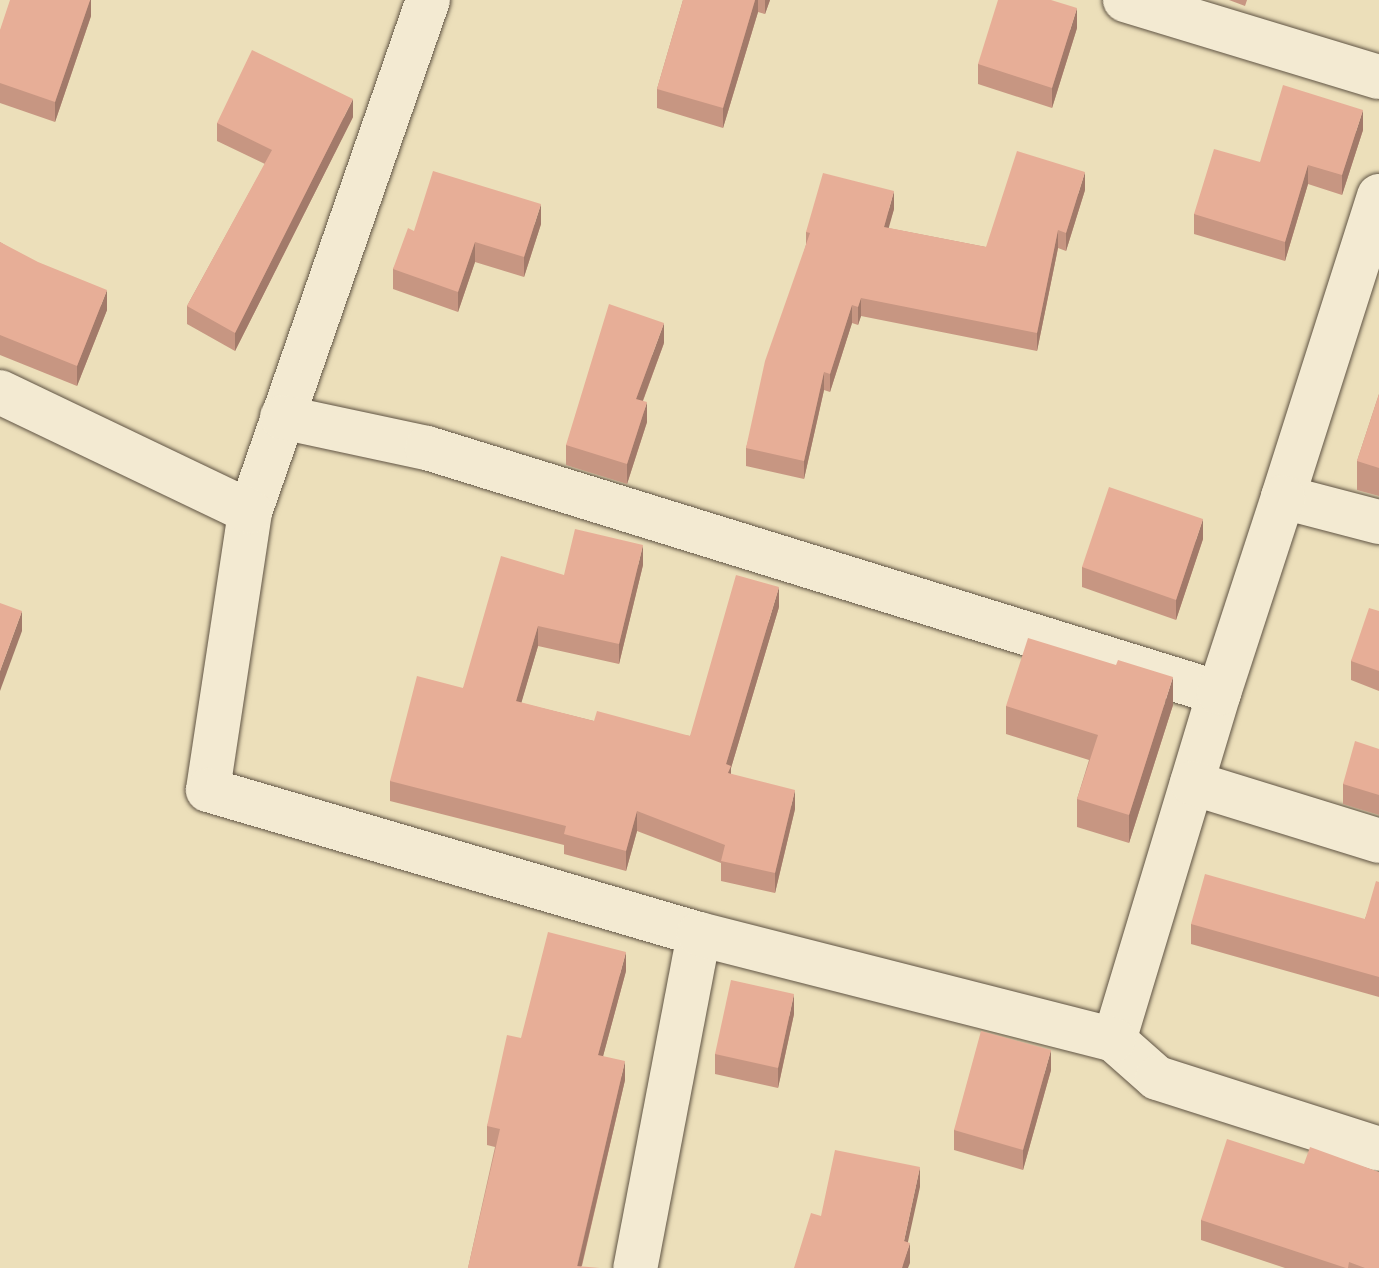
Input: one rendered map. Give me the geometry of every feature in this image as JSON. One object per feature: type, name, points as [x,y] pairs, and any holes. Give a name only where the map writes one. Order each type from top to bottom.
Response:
[{"type":"street","points":[[428,0],[250,512],[208,790],[699,934],[1114,1040],[1157,1078],[1379,1149]]},
{"type":"street","points":[[1125,0],[1379,77]]},
{"type":"street","points":[[1114,1040],[1219,693],[1379,196]]},
{"type":"street","points":[[0,392],[250,512]]},
{"type":"street","points":[[282,417],[427,448],[1219,693]]},
{"type":"street","points":[[1283,497],[1379,522]]},
{"type":"street","points":[[1192,783],[1379,841]]},
{"type":"street","points":[[635,1268],[699,934]]},
{"type":"building","points":[[10,0],[90,0],[55,102],[0,83],[0,30]]},
{"type":"building","points":[[683,0],[755,0],[723,108],[657,89]]},
{"type":"building","points":[[998,0],[1051,0],[1077,8],[1052,88],[978,64]]},
{"type":"building","points":[[252,50],[353,99],[235,333],[187,306],[272,150],[217,123]]},
{"type":"building","points":[[1283,85],[1363,110],[1342,175],[1308,165],[1285,242],[1194,214],[1214,149],[1260,162]]},
{"type":"building","points":[[1017,151],[1085,172],[1066,233],[1058,230],[1037,333],[861,298],[858,307],[852,305],[830,374],[824,372],[804,461],[746,448],[765,361],[810,233],[806,232],[823,173],[894,191],[884,227],[986,247]]},
{"type":"building","points":[[433,171],[541,204],[524,257],[475,242],[458,292],[393,269],[408,228],[414,231]]},
{"type":"building","points":[[0,242],[38,262],[107,290],[77,366],[0,335]]},
{"type":"building","points":[[609,304],[664,323],[636,399],[647,402],[627,464],[566,445]]},
{"type":"building","points":[[1379,394],[1379,468],[1357,461]]},
{"type":"building","points":[[1109,487],[1203,519],[1176,600],[1082,567]]},
{"type":"building","points":[[575,529],[643,545],[619,644],[538,626],[516,701],[594,721],[597,711],[690,736],[736,575],[779,587],[726,764],[731,766],[728,773],[795,790],[775,873],[721,861],[725,845],[637,811],[626,851],[564,834],[566,826],[390,781],[417,676],[463,688],[501,556],[564,575]]},
{"type":"building","points":[[0,603],[22,611],[0,671]]},
{"type":"building","points":[[1369,608],[1379,611],[1379,671],[1351,661]]},
{"type":"building","points":[[1028,638],[1116,665],[1118,660],[1173,677],[1129,815],[1077,799],[1098,735],[1006,706]]},
{"type":"building","points":[[1355,741],[1379,749],[1379,795],[1343,784]]},
{"type":"building","points":[[1205,874],[1365,919],[1376,881],[1379,882],[1379,977],[1191,924]]},
{"type":"building","points":[[548,932],[626,952],[598,1055],[625,1061],[577,1266],[600,1268],[468,1268],[500,1129],[487,1126],[507,1035],[521,1038]]},
{"type":"building","points":[[731,980],[794,994],[778,1068],[715,1054]]},
{"type":"building","points":[[981,1031],[1051,1050],[1023,1150],[954,1130]]},
{"type":"building","points":[[1227,1139],[1304,1164],[1310,1147],[1379,1172],[1379,1268],[1365,1268],[1349,1262],[1346,1268],[1201,1220]]},
{"type":"building","points":[[835,1150],[920,1167],[904,1241],[910,1243],[902,1268],[794,1268],[811,1213],[821,1216]]}]
